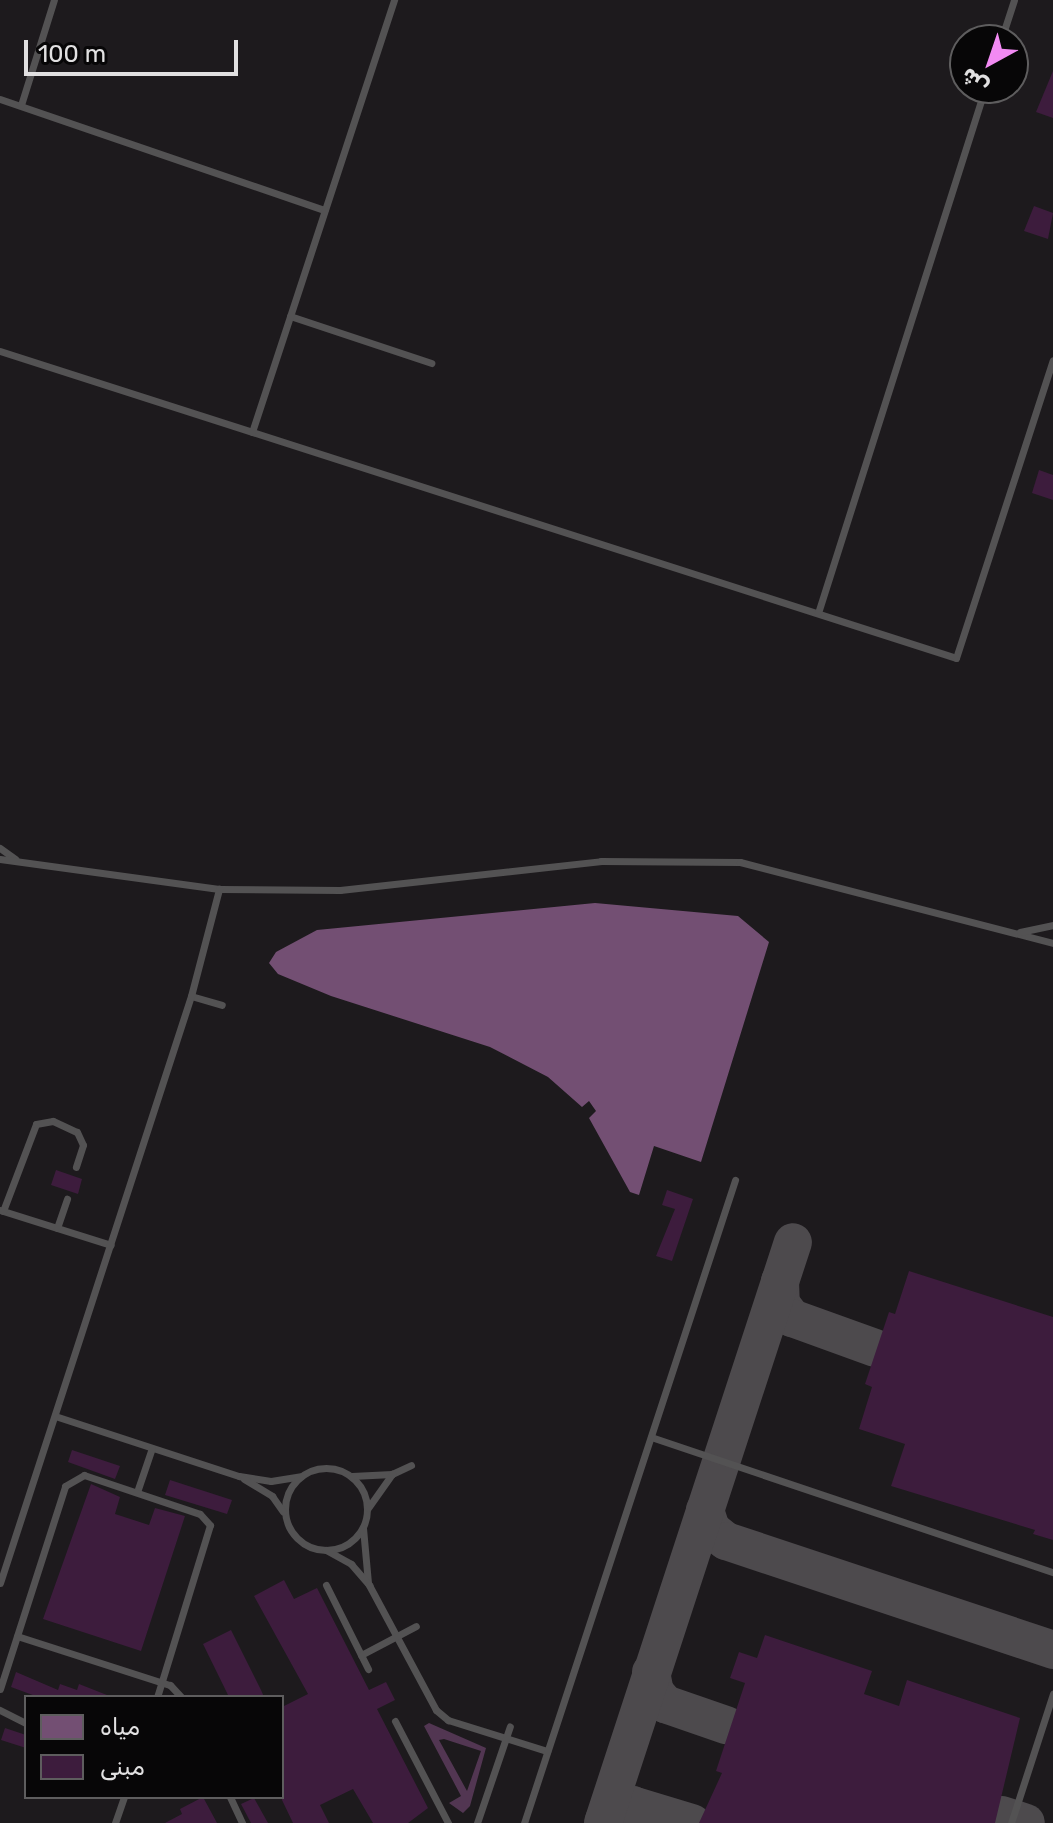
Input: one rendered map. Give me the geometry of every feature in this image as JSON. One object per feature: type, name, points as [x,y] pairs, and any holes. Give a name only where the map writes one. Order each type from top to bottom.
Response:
[{"type":"lane","points":[[21,105],[54,0]]},
{"type":"lane","points":[[252,432],[394,0]]},
{"type":"lane","points":[[1006,24],[1014,0]]},
{"type":"lane","points":[[0,99],[325,210]]},
{"type":"lane","points":[[818,613],[980,104]]},
{"type":"lane","points":[[290,316],[431,363]]},
{"type":"lane","points":[[0,351],[956,658],[1053,360]]},
{"type":"lane","points":[[0,848],[16,860]]},
{"type":"lane","points":[[0,859],[219,889],[340,890],[601,861],[740,862],[1053,943]]},
{"type":"lane","points":[[0,1583],[191,996],[219,889]]},
{"type":"lane","points":[[1015,933],[1053,925]]},
{"type":"lane","points":[[191,996],[222,1005]]},
{"type":"lane","points":[[76,1167],[83,1145],[77,1132],[53,1121],[36,1124],[2,1210],[111,1245]]},
{"type":"lane","points":[[524,1823],[735,1180]]},
{"type":"lane","points":[[57,1228],[67,1199]]},
{"type":"lane","points":[[55,1416],[239,1476],[271,1481],[331,1468],[351,1476],[392,1474],[411,1465]]},
{"type":"lane","points":[[651,1437],[1053,1572]]},
{"type":"lane","points":[[137,1492],[152,1448]]},
{"type":"lane","points":[[369,1585],[364,1526],[367,1511],[392,1474]]},
{"type":"lane","points":[[0,1689],[68,1481],[84,1475],[200,1514],[211,1528],[158,1695]]},
{"type":"lane","points":[[239,1476],[272,1496],[300,1541],[326,1550],[351,1564],[369,1585],[436,1710],[448,1720],[547,1751]]},
{"type":"lane","points":[[286,1517],[290,1490],[301,1476]]},
{"type":"lane","points":[[351,1476],[361,1488],[367,1511]]},
{"type":"lane","points":[[326,1550],[348,1544],[364,1526]]},
{"type":"lane","points":[[326,1585],[368,1669]]},
{"type":"lane","points":[[361,1655],[416,1626]]},
{"type":"lane","points":[[17,1636],[162,1683],[178,1695]]},
{"type":"lane","points":[[1011,1823],[1053,1694]]},
{"type":"lane","points":[[0,1710],[24,1722]]},
{"type":"lane","points":[[395,1721],[448,1823]]},
{"type":"lane","points":[[477,1823],[510,1726]]},
{"type":"lane","points":[[115,1823],[123,1799]]},
{"type":"lane","points":[[231,1799],[242,1823]]},
{"type":"shaded area","points":[[429,1723],[486,1748],[470,1806],[463,1813],[449,1803],[461,1796],[424,1726]],"holes":[[[444,1739],[481,1751],[467,1791],[439,1740]]]},
{"type":"water","points":[[595,903],[738,916],[769,942],[701,1162],[654,1146],[639,1195],[630,1192],[589,1118],[596,1111],[589,1101],[582,1107],[548,1077],[490,1047],[331,996],[278,974],[269,963],[276,952],[317,930]]},
{"type":"building","points":[[1053,71],[1053,118],[1036,112]]},
{"type":"building","points":[[1034,206],[1053,213],[1048,239],[1024,231]]},
{"type":"building","points":[[1039,470],[1053,475],[1053,500],[1032,493]]},
{"type":"building","points":[[56,1170],[82,1179],[78,1194],[51,1185]]},
{"type":"building","points":[[667,1190],[693,1199],[672,1261],[656,1256],[675,1209],[662,1205]]},
{"type":"building","points":[[909,1271],[1053,1317],[1053,1540],[1033,1534],[1035,1530],[891,1486],[905,1444],[859,1429],[872,1387],[865,1384],[889,1312],[895,1314]]},
{"type":"building","points":[[72,1450],[120,1466],[115,1479],[68,1462]]},
{"type":"building","points":[[170,1480],[232,1500],[227,1514],[165,1495]]},
{"type":"building","points":[[91,1484],[120,1497],[115,1514],[149,1525],[155,1508],[185,1516],[141,1651],[43,1619]]},
{"type":"building","points":[[284,1580],[294,1599],[317,1588],[369,1690],[386,1682],[395,1700],[377,1709],[428,1808],[408,1823],[373,1823],[353,1789],[320,1805],[329,1823],[293,1823],[282,1800],[284,1706],[308,1694],[254,1596]]},
{"type":"building","points":[[231,1630],[263,1695],[228,1695],[203,1644]]},
{"type":"building","points":[[765,1635],[872,1671],[864,1694],[899,1706],[907,1680],[1020,1718],[995,1823],[699,1823],[722,1773],[716,1771],[745,1683],[730,1678],[739,1652],[757,1658]]},
{"type":"building","points":[[16,1672],[58,1690],[60,1684],[77,1690],[79,1684],[107,1695],[33,1695],[11,1687]]},
{"type":"building","points":[[5,1728],[24,1734],[24,1747],[1,1740]]},
{"type":"building","points":[[204,1799],[217,1823],[165,1823],[182,1814],[180,1809]]},
{"type":"building","points":[[255,1799],[268,1823],[251,1823],[241,1804]]},
{"type":"taxiway","points":[[603,1823],[793,1242]]},
{"type":"taxiway","points":[[780,1281],[781,1304],[792,1318],[875,1348]]},
{"type":"taxiway","points":[[705,1510],[711,1529],[726,1541],[1053,1650]]},
{"type":"taxiway","points":[[651,1672],[655,1692],[665,1704],[726,1725]]},
{"type":"taxiway","points":[[604,1820],[613,1810],[632,1805],[692,1823]]},
{"type":"taxiway","points":[[1002,1815],[1026,1823]]}]
